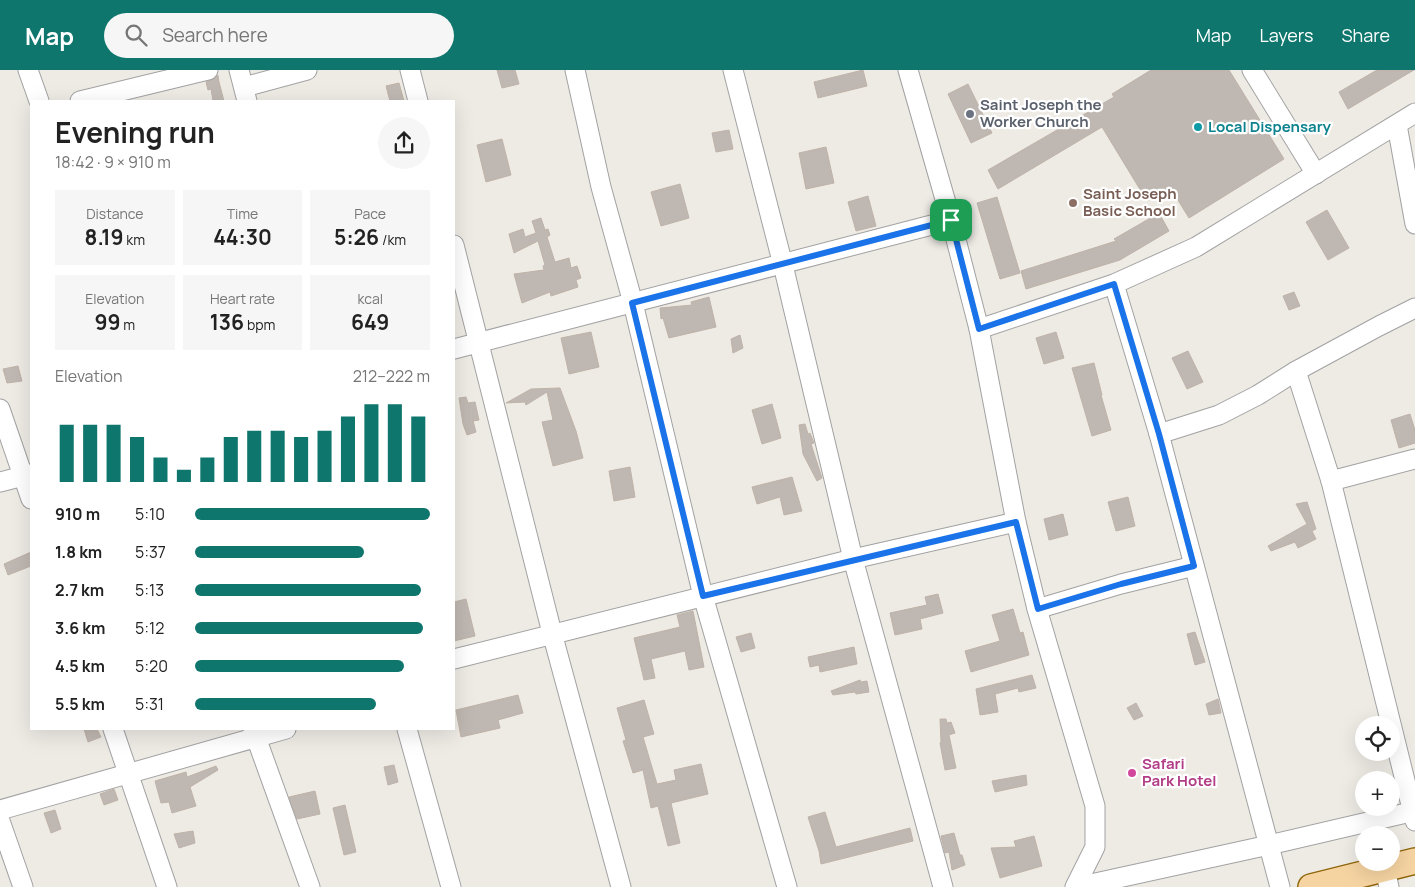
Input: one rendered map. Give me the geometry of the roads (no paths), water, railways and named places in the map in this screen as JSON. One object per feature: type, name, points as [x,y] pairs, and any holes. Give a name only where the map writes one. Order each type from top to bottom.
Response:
[{"type":"main road","points":[[1311,887],[1387,878],[1415,861]]},
{"type":"street","points":[[28,70],[39,100]]},
{"type":"street","points":[[84,100],[208,70]]},
{"type":"street","points":[[243,86],[307,70]]},
{"type":"street","points":[[410,70],[418,100]]},
{"type":"street","points":[[575,70],[601,187],[632,303],[703,596],[787,887]]},
{"type":"street","points":[[733,70],[783,264],[853,559],[944,887]]},
{"type":"street","points":[[908,70],[951,220],[979,329],[1016,522],[1038,609],[1095,806],[1095,847],[1076,887]]},
{"type":"street","points":[[1252,70],[1316,174]]},
{"type":"street","points":[[979,329],[1114,284],[1196,247],[1415,113]]},
{"type":"street","points":[[1397,125],[1415,224]]},
{"type":"street","points":[[455,349],[951,220]]},
{"type":"street","points":[[455,249],[552,633],[621,887]]},
{"type":"street","points":[[1114,284],[1159,434],[1280,887]]},
{"type":"street","points":[[1159,434],[1219,414],[1258,395],[1296,371],[1415,308]]},
{"type":"street","points":[[1076,887],[1414,815],[1331,481],[1296,371]]},
{"type":"street","points":[[0,409],[27,476],[30,493]]},
{"type":"street","points":[[1331,481],[1415,459]]},
{"type":"street","points":[[0,482],[27,476]]},
{"type":"street","points":[[455,658],[853,559],[1016,522]]},
{"type":"street","points":[[1038,609],[1121,584],[1194,566]]},
{"type":"street","points":[[113,730],[130,774],[167,887]]},
{"type":"street","points":[[0,810],[130,774],[255,733],[278,730]]},
{"type":"street","points":[[407,730],[451,887]]},
{"type":"street","points":[[255,733],[310,887]]},
{"type":"street","points":[[0,821],[22,887]]},
{"type":"place","name":"Saint Joseph the Worker Church","points":[[970,114]]},
{"type":"place","name":"Local Dispensary","points":[[1198,127]]},
{"type":"place","name":"Saint Joseph Basic School","points":[[1073,203]]},
{"type":"place","name":"Safari Park Hotel","points":[[1132,773]]}]
